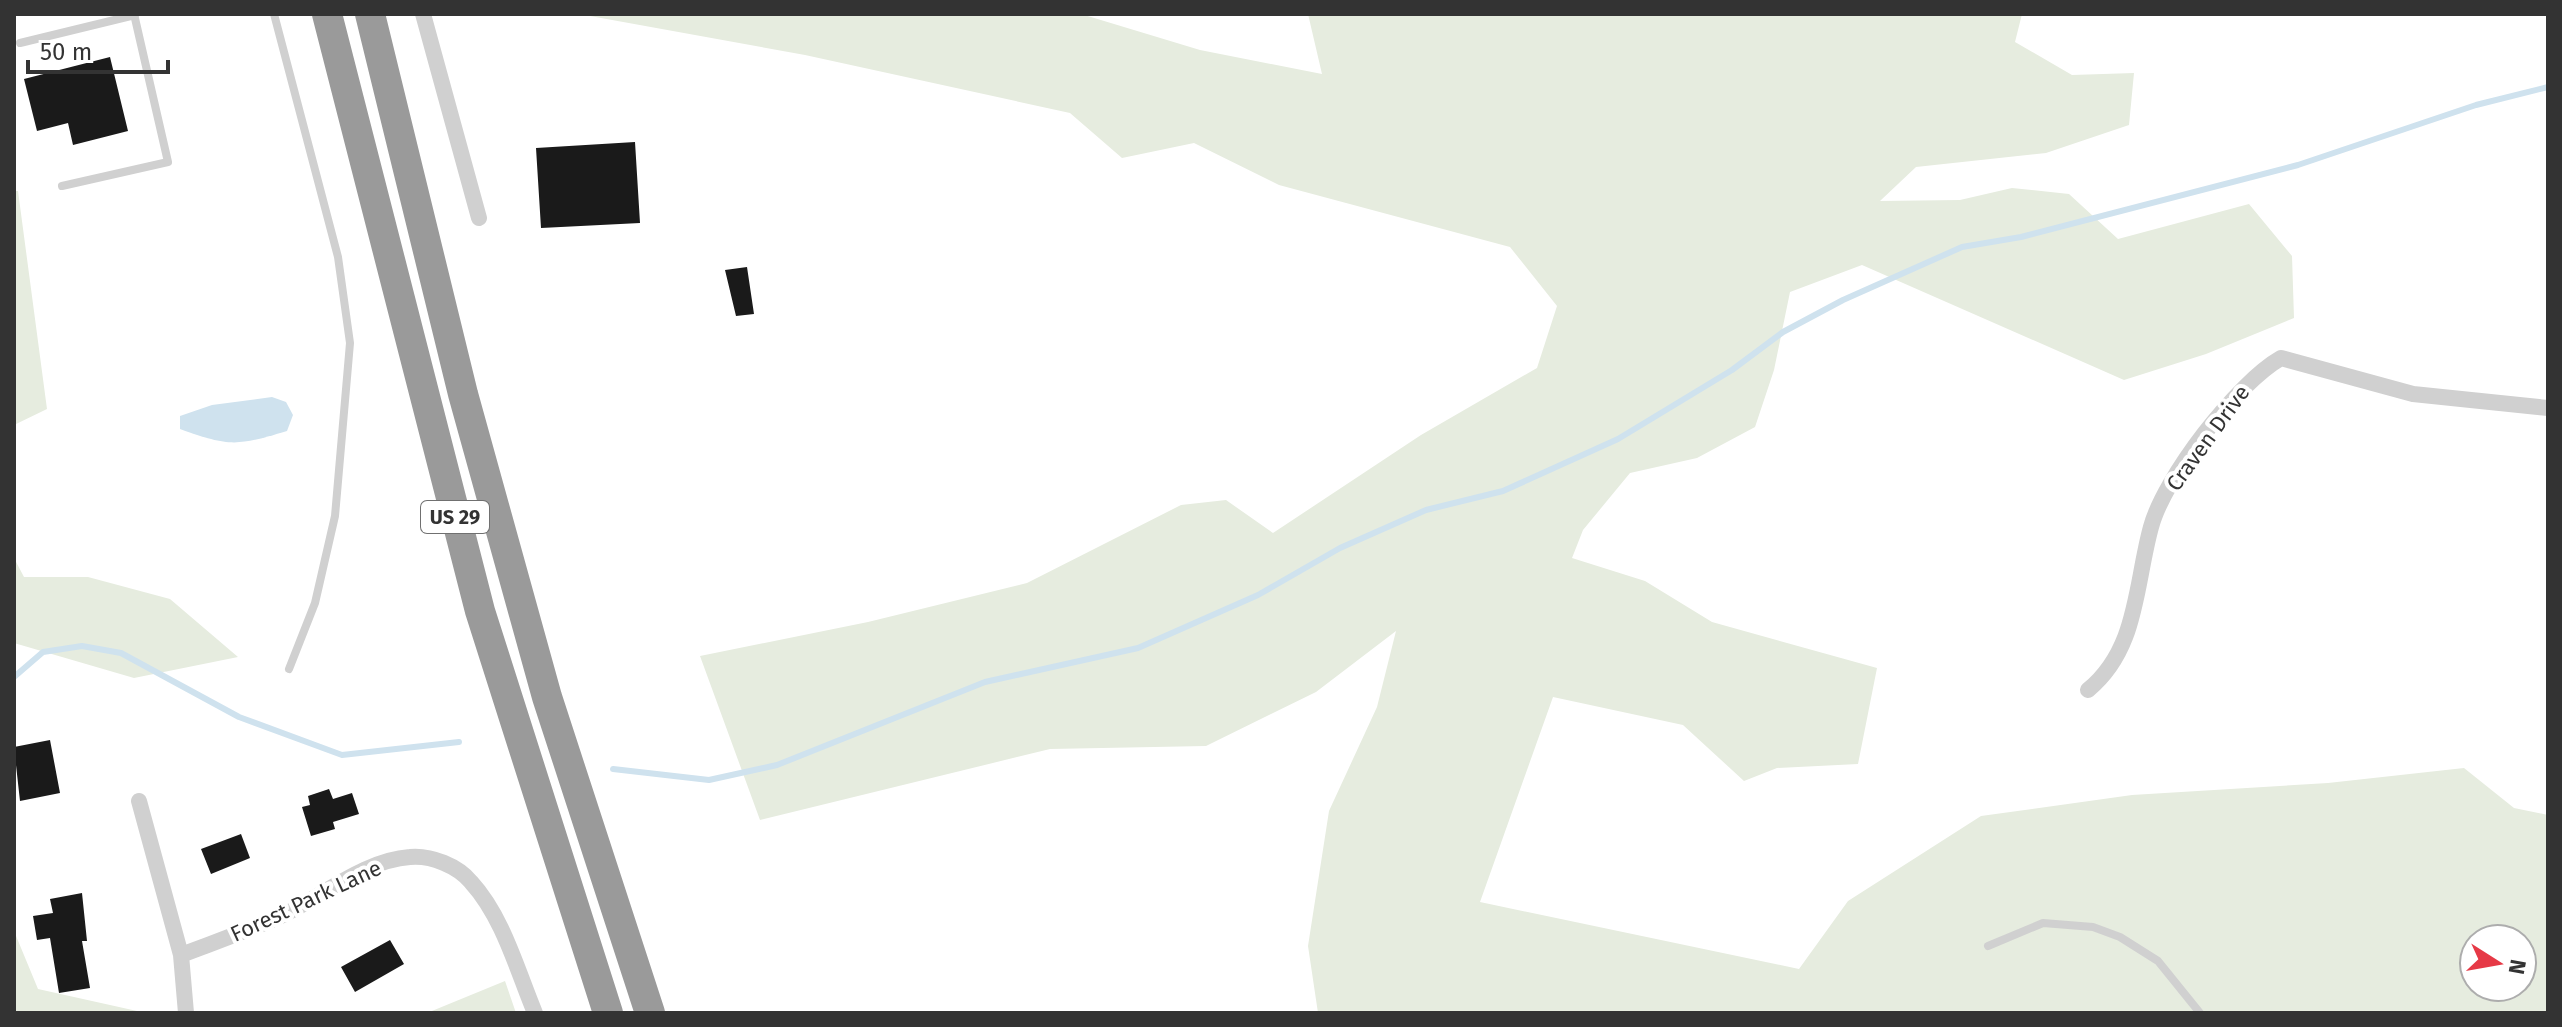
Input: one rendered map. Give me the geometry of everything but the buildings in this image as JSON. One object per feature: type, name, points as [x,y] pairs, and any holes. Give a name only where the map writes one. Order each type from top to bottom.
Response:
[{"type":"highway","name":"US 29","points":[[327,14],[480,611],[608,1013]]},
{"type":"highway","name":"US 29","points":[[370,14],[463,394],[547,697],[650,1013]]},
{"type":"street","points":[[423,14],[479,218]]},
{"type":"street","name":"Craven Drive","points":[[2088,690],[2106,676],[2125,640],[2151,525],[2175,477],[2238,392],[2262,369],[2281,358],[2413,394],[2505,400],[2548,408]]},
{"type":"street","points":[[139,801],[181,955],[186,1013]]},
{"type":"street","name":"Forest Park Lane","points":[[181,955],[282,915],[383,863],[411,856],[432,859],[453,867],[470,880],[483,898],[502,934],[535,1013]]},
{"type":"lane","points":[[274,14],[338,257],[350,343],[335,516],[315,603],[289,669]]},
{"type":"lane","points":[[20,43],[134,15],[168,162],[62,186]]},
{"type":"lane","points":[[1988,946],[2043,923],[2093,927],[2120,937],[2158,961],[2200,1013]]},
{"type":"shaded area","points":[[579,14],[1081,14],[1200,50],[1322,74],[1308,14],[2022,14],[2015,42],[2072,75],[2134,73],[2129,125],[2046,153],[1916,167],[1880,201],[1960,200],[2012,188],[2069,194],[2118,239],[2249,204],[2292,256],[2294,318],[2206,354],[2124,380],[1862,265],[1790,292],[1774,370],[1755,427],[1697,458],[1630,473],[1583,530],[1572,558],[1645,581],[1712,622],[1877,668],[1858,764],[1777,768],[1744,781],[1683,725],[1553,697],[1480,902],[1799,969],[1848,901],[1981,816],[2132,795],[2328,783],[2464,768],[2514,808],[2548,815],[2548,1013],[1318,1013],[1308,946],[1329,811],[1377,707],[1396,631],[1316,692],[1206,746],[1050,749],[760,820],[700,656],[868,622],[1027,583],[1181,505],[1226,500],[1273,533],[1421,435],[1537,368],[1557,306],[1510,247],[1279,185],[1194,143],[1122,158],[1070,113],[805,55]]},
{"type":"shaded area","points":[[14,191],[18,191],[47,409],[14,425]]},
{"type":"shaded area","points":[[14,558],[24,577],[88,577],[170,599],[238,657],[134,678],[14,643]]},
{"type":"shaded area","points":[[14,931],[38,989],[146,1013],[14,1013]]},
{"type":"shaded area","points":[[505,981],[516,1013],[427,1013]]},
{"type":"water","points":[[272,397],[286,402],[293,415],[287,431],[256,440],[234,442],[211,439],[180,429],[180,416],[212,405]]},
{"type":"waterway","points":[[613,769],[709,780],[777,765],[985,682],[1138,648],[1258,595],[1340,548],[1426,510],[1503,491],[1618,439],[1732,370],[1783,332],[1843,300],[1962,247],[2021,237],[2298,165],[2476,105],[2548,87]]},
{"type":"waterway","points":[[14,677],[43,652],[82,646],[121,653],[239,717],[342,755],[459,742]]}]
